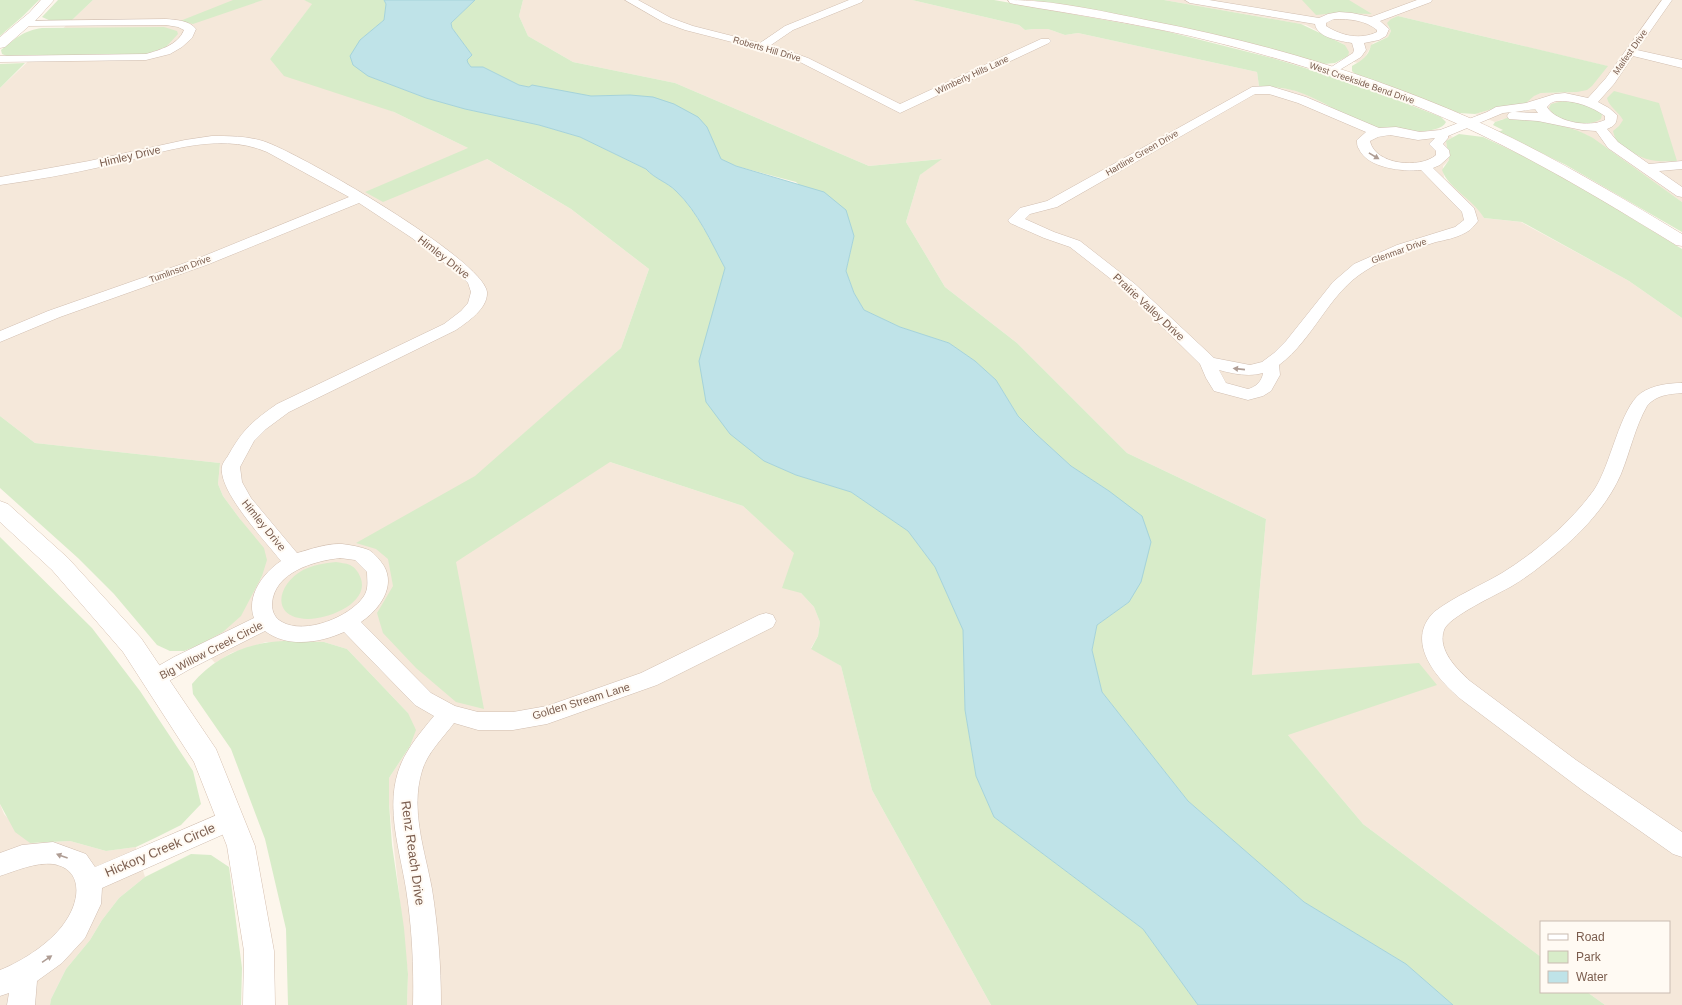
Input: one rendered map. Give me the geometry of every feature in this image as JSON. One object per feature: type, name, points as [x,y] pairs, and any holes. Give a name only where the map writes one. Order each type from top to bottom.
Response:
[{"type":"street","points":[[0,44],[25,23],[48,0]]},
{"type":"street","name":"Roberts Hill Drive","points":[[630,0],[667,20],[689,28],[783,52],[825,69],[900,109]]},
{"type":"street","points":[[762,46],[789,28],[858,0]]},
{"type":"street","name":"West Creekside Bend Drive","points":[[1014,0],[1189,32],[1331,71],[1398,95],[1468,124],[1531,154],[1566,172],[1682,241]]},
{"type":"street","points":[[1190,0],[1320,22],[1332,16],[1344,16],[1371,21],[1378,24],[1383,29],[1382,34],[1376,38],[1357,40],[1339,37],[1328,33],[1321,28],[1320,22]]},
{"type":"street","points":[[1371,21],[1427,0]]},
{"type":"street","name":"Maifest Drive","points":[[1591,102],[1610,80],[1667,0]]},
{"type":"street","points":[[0,59],[146,57],[160,54],[178,44],[189,34],[190,29],[178,23],[166,22],[25,23]]},
{"type":"street","name":"Wimberly Hills Lane","points":[[900,109],[1045,40]]},
{"type":"street","points":[[1331,71],[1357,55],[1360,50],[1357,40]]},
{"type":"street","points":[[1630,52],[1682,64]]},
{"type":"street","name":"Hartline Green Drive","points":[[1015,220],[1025,211],[1052,204],[1252,91],[1270,90],[1302,100],[1377,132]]},
{"type":"street","points":[[1441,134],[1442,138],[1436,144],[1442,150],[1440,160],[1434,164],[1424,166],[1398,166],[1374,157],[1366,151],[1362,145],[1363,140],[1368,135],[1377,132],[1397,131],[1420,136],[1432,133],[1441,134],[1491,115],[1500,110],[1528,107],[1559,97],[1591,102],[1604,108],[1611,115],[1611,122],[1599,126],[1576,126],[1554,120],[1520,115],[1491,115]]},
{"type":"street","points":[[1543,102],[1540,108],[1545,114],[1554,120]]},
{"type":"street","points":[[1599,126],[1613,145],[1682,193]]},
{"type":"street","name":"Himley Drive","points":[[0,181],[70,169],[182,144],[225,140],[243,141],[259,145],[287,158],[360,197],[396,220],[435,248],[470,276],[478,286],[478,299],[470,313],[450,327],[283,408],[260,425],[247,438],[232,467],[233,482],[244,502],[294,563]]},
{"type":"street","points":[[1646,168],[1682,165]]},
{"type":"street","name":"Glenmar Drive","points":[[1208,362],[1226,367],[1256,370],[1270,365],[1286,350],[1347,276],[1372,260],[1460,230],[1471,221],[1469,211],[1424,166]]},
{"type":"street","name":"Tumlinson Drive","points":[[0,337],[54,314],[204,261],[360,197]]},
{"type":"street","name":"Prairie Valley Drive","points":[[1015,220],[1075,244],[1130,287],[1208,362],[1214,378],[1220,387],[1248,395],[1257,392],[1265,387],[1272,375],[1270,365]]},
{"type":"street","points":[[1682,388],[1664,389],[1644,399],[1637,408],[1614,468],[1598,497],[1580,519],[1551,547],[1512,576],[1446,614],[1435,624],[1432,636],[1434,649],[1443,667],[1460,684],[1543,748],[1636,816],[1682,846]]},
{"type":"street","points":[[0,509],[60,564],[132,645],[206,757],[240,846],[260,951],[259,1005]]},
{"type":"street","name":"Big Willow Creek Circle","points":[[340,551],[361,555],[374,565],[379,580],[374,598],[359,614],[337,627],[312,634],[288,633],[270,625],[261,611],[263,594],[275,577],[294,563],[317,554],[340,551]]},
{"type":"street","name":"Big Willow Creek Circle","points":[[154,679],[182,663],[267,620]]},
{"type":"street","name":"Golden Stream Lane","points":[[347,621],[423,699],[449,713],[478,721],[513,721],[547,715],[649,679],[766,621]]},
{"type":"street","name":"Renz Reach Drive","points":[[427,1005],[428,979],[422,912],[405,806],[406,786],[410,769],[420,752],[449,713]]},
{"type":"street","name":"Hickory Creek Circle","points":[[90,881],[231,820]]},
{"type":"street","points":[[0,865],[22,856],[53,853],[77,862],[90,881],[88,904],[76,930],[54,954],[12,978],[21,1005]]},
{"type":"shaded area","points":[[93,0],[304,0],[313,3],[270,59],[394,112],[468,148],[571,209],[649,269],[621,348],[538,422],[610,462],[743,506],[795,553],[801,593],[814,607],[820,622],[818,636],[811,648],[841,666],[872,790],[991,1005],[407,1005],[408,974],[389,803],[389,778],[410,746],[408,713],[347,649],[324,642],[266,642],[231,653],[215,663],[199,645],[253,590],[262,576],[240,519],[223,496],[218,484],[220,463],[35,443],[0,416],[0,88]]},
{"type":"shaded area","points":[[523,0],[912,0],[1019,25],[1025,30],[1048,29],[1065,35],[1078,33],[1257,72],[1259,86],[1289,89],[1303,93],[1361,122],[1428,131],[1437,129],[1453,137],[1446,141],[1449,160],[1443,166],[1444,178],[1478,208],[1484,218],[1521,222],[1629,281],[1682,318],[1682,1005],[1605,1005],[1588,993],[1670,993],[1670,921],[1540,921],[1540,956],[1363,824],[1287,734],[1252,675],[1266,519],[1127,453],[1017,343],[945,287],[906,222],[920,175],[941,159],[869,166],[675,83],[573,62],[528,36],[519,16]]},
{"type":"shaded area","points":[[1164,0],[1682,0],[1682,202],[1587,135],[1548,122],[1503,119],[1495,122],[1475,114],[1541,93],[1577,92],[1607,66],[1398,16],[1388,26],[1391,31],[1388,37],[1373,43],[1365,57],[1358,63],[1343,59],[1348,56],[1345,45],[1306,25]]},
{"type":"shaded area","points":[[0,804],[4,814],[30,843],[70,841],[106,851],[136,847],[145,877],[119,898],[102,920],[90,940],[66,969],[51,999],[50,1005],[0,1005]]},
{"type":"green space","points":[[0,0],[39,0],[0,36]]},
{"type":"green space","points":[[58,0],[93,0],[72,20],[51,21],[42,17]]},
{"type":"green space","points":[[233,0],[263,0],[193,24],[180,21]]},
{"type":"green space","points":[[304,0],[384,0],[386,4],[384,20],[360,40],[368,76],[426,98],[465,109],[539,125],[580,137],[646,169],[676,191],[704,228],[725,268],[716,305],[764,461],[796,475],[851,492],[908,531],[935,567],[963,630],[965,710],[976,776],[994,817],[1143,929],[1198,1005],[991,1005],[872,790],[841,666],[811,649],[818,636],[820,622],[814,607],[801,593],[782,588],[794,553],[743,506],[610,462],[456,562],[484,709],[456,702],[416,668],[383,633],[377,613],[393,586],[388,559],[376,549],[356,543],[475,476],[621,348],[649,269],[571,209],[487,159],[383,202],[365,192],[468,148],[394,112],[284,76],[270,59],[312,4]]},
{"type":"green space","points":[[475,0],[523,0],[519,16],[528,36],[573,62],[675,83],[869,166],[942,159],[920,175],[906,222],[945,287],[1017,343],[1127,453],[1266,519],[1252,675],[1419,663],[1437,685],[1288,735],[1363,824],[1540,956],[1540,993],[1588,993],[1605,1005],[1453,1005],[1406,964],[1304,902],[1188,801],[1102,692],[1092,650],[1097,625],[1129,602],[1109,491],[1071,466],[1036,434],[1018,416],[996,380],[975,361],[949,343],[900,327],[864,310],[854,293],[846,271],[854,236],[796,182],[736,166],[720,159],[707,127],[630,95],[591,96],[529,87],[519,85],[483,67],[471,67],[467,63],[467,60],[472,55],[452,28],[451,23]]},
{"type":"green space","points":[[912,0],[994,0],[1161,30],[1272,58],[1351,82],[1441,117],[1446,122],[1441,127],[1420,131],[1379,128],[1361,123],[1299,92],[1282,88],[1259,86],[1257,72],[1078,33],[1065,35],[1048,29],[1025,30],[1019,25]]},
{"type":"green space","points":[[1031,0],[1164,0],[1301,24],[1345,45],[1349,52],[1348,56],[1335,63],[1324,64],[1113,14]]},
{"type":"green space","points":[[1302,0],[1349,0],[1372,14],[1336,13],[1316,15]]},
{"type":"green space","points":[[1398,16],[1608,66],[1587,90],[1577,92],[1541,93],[1521,105],[1499,107],[1475,114],[1459,113],[1355,74],[1352,71],[1352,66],[1366,55],[1371,45],[1388,37],[1391,31],[1387,23],[1391,19]]},
{"type":"green space","points":[[164,27],[177,31],[178,34],[166,47],[147,54],[7,56],[2,54],[1,50],[25,33],[42,28]]},
{"type":"green space","points":[[25,63],[0,88],[0,64]]},
{"type":"green space","points":[[1614,91],[1659,103],[1677,161],[1656,161],[1638,156],[1617,141],[1613,131],[1623,120],[1607,98]]},
{"type":"green space","points":[[1563,101],[1579,103],[1594,108],[1602,114],[1601,119],[1595,122],[1581,123],[1558,117],[1549,108],[1551,104]]},
{"type":"green space","points":[[1510,117],[1564,126],[1593,138],[1682,202],[1682,232],[1566,165],[1498,132],[1503,130],[1493,125],[1495,122]]},
{"type":"green space","points":[[1459,134],[1483,137],[1530,159],[1607,203],[1682,249],[1682,318],[1629,281],[1522,222],[1484,218],[1474,205],[1455,188],[1442,170],[1449,160],[1446,141]]},
{"type":"green space","points":[[0,416],[35,443],[220,463],[218,484],[223,496],[264,548],[267,560],[262,576],[241,616],[223,632],[184,651],[170,651],[157,645],[114,594],[78,558],[0,488]]},
{"type":"green space","points":[[0,537],[92,628],[140,691],[193,771],[201,804],[181,825],[136,847],[106,851],[70,841],[30,843],[15,832],[0,804]]},
{"type":"green space","points":[[336,562],[352,566],[357,571],[361,579],[362,588],[359,596],[344,609],[325,617],[307,619],[295,617],[287,613],[283,607],[281,599],[287,583],[303,570]]},
{"type":"green space","points":[[284,641],[324,642],[347,649],[408,713],[416,730],[410,746],[389,778],[392,845],[404,928],[408,974],[407,1005],[288,1005],[286,929],[265,839],[231,749],[193,694],[192,684],[211,666],[234,652],[258,644]]},
{"type":"green space","points":[[191,854],[211,855],[229,867],[242,968],[241,1005],[50,1005],[51,999],[66,969],[90,940],[102,920],[119,898],[145,877]]},
{"type":"water","points":[[384,0],[475,0],[451,23],[452,28],[472,55],[467,60],[471,67],[483,67],[519,85],[529,87],[532,85],[591,96],[630,95],[653,97],[674,104],[698,117],[707,127],[721,159],[736,166],[824,192],[846,210],[854,236],[846,271],[854,293],[864,310],[900,327],[949,343],[975,361],[996,380],[1018,416],[1036,434],[1071,466],[1109,491],[1142,516],[1151,542],[1141,582],[1129,602],[1097,625],[1092,650],[1102,692],[1188,801],[1304,902],[1406,964],[1453,1005],[1198,1005],[1143,929],[994,817],[976,776],[965,710],[963,630],[935,567],[908,531],[851,492],[796,475],[764,461],[730,434],[706,402],[699,361],[725,268],[704,228],[691,208],[672,188],[646,169],[580,137],[539,125],[465,109],[426,98],[368,76],[353,65],[350,56],[360,40],[384,20],[386,4]]}]
